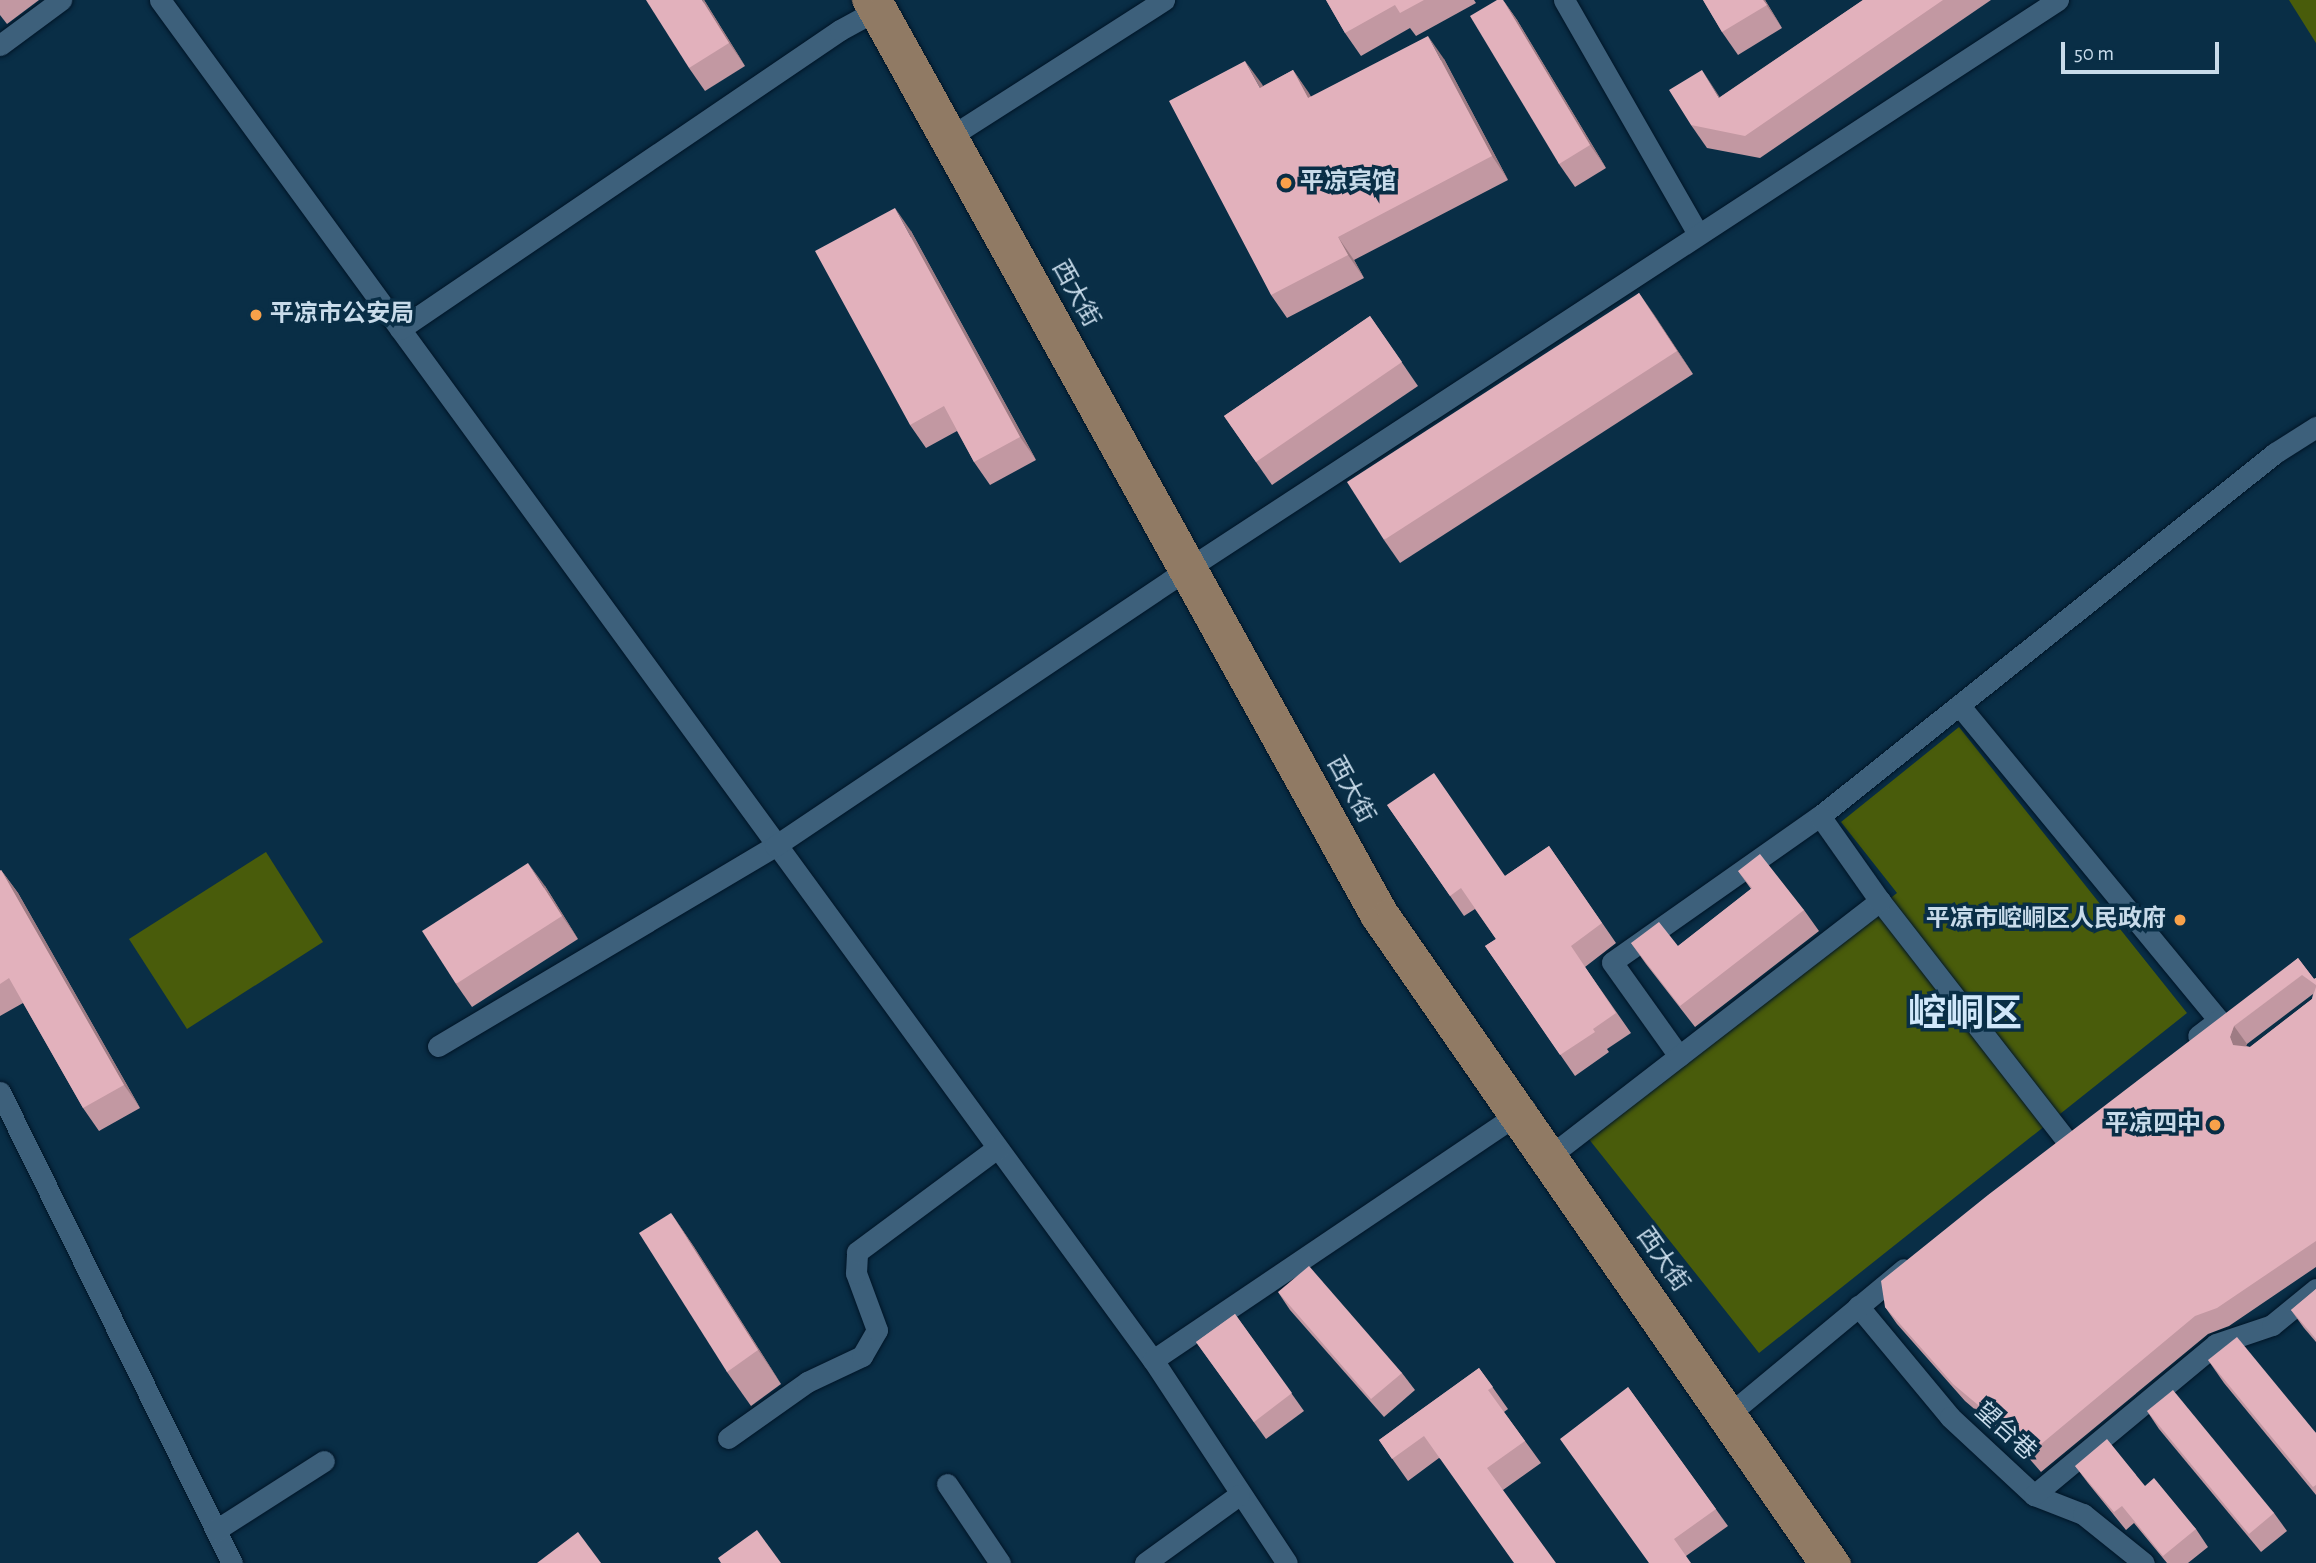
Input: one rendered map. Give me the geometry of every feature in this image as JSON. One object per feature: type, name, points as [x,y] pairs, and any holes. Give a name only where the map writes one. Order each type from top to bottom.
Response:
[{"type":"main road","name":"西大街","points":[[875,5],[956,133],[1371,918],[1518,1114],[1727,1416],[1840,1563]]},
{"type":"main road","name":"西大街","points":[[875,5],[1188,569]]},
{"type":"main road","name":"西大街","points":[[1518,1114],[1555,1152],[1727,1416],[1818,1563]]},
{"type":"street","points":[[0,45],[61,0]]},
{"type":"street","points":[[160,0],[775,846],[1153,1360],[1239,1495],[1287,1563]]},
{"type":"street","points":[[956,133],[1164,0]]},
{"type":"street","points":[[1564,0],[1698,234]]},
{"type":"street","points":[[438,1046],[775,846],[1188,569],[2058,0]]},
{"type":"street","points":[[400,329],[875,5]]},
{"type":"street","points":[[1679,1056],[1612,962],[1820,816],[2275,453],[2316,427]]},
{"type":"street","points":[[1959,705],[2219,1020],[2186,1046]]},
{"type":"street","points":[[1820,816],[1880,901],[2066,1140]]},
{"type":"street","points":[[1555,1152],[1880,901]]},
{"type":"street","points":[[0,1092],[232,1563]]},
{"type":"street","points":[[1153,1360],[1518,1114]]},
{"type":"street","points":[[2046,1157],[2088,1123]]},
{"type":"street","points":[[728,1438],[807,1382],[862,1356],[877,1330],[856,1273],[857,1252],[997,1148]]},
{"type":"street","points":[[1727,1416],[1920,1257]]},
{"type":"street","points":[[2034,1495],[2216,1344],[2272,1325],[2316,1289]]},
{"type":"street","name":"望台巷","points":[[1858,1307],[1950,1417],[2034,1495],[2083,1514],[2144,1563]]},
{"type":"street","points":[[216,1530],[324,1461]]},
{"type":"street","points":[[947,1484],[1000,1563]]},
{"type":"street","points":[[1144,1563],[1239,1495]]},
{"type":"green space","points":[[2289,0],[2316,0],[2316,43]]},
{"type":"green space","points":[[1959,727],[2187,1013],[1759,1353],[1588,1138],[1897,893],[1841,822]]},
{"type":"green space","points":[[266,852],[323,942],[187,1029],[129,939]]},
{"type":"building","points":[[646,0],[702,0],[729,43],[689,68]]},
{"type":"building","points":[[1326,0],[1424,0],[1400,13],[1395,5],[1345,33]]},
{"type":"building","points":[[1497,0],[1503,0],[1590,145],[1559,164],[1470,16]]},
{"type":"building","points":[[1703,0],[1763,0],[1767,5],[1722,32]]},
{"type":"building","points":[[1863,0],[1943,0],[1745,136],[1691,125],[1669,90],[1702,70],[1719,98]]},
{"type":"building","points":[[1428,36],[1492,156],[1338,237],[1348,255],[1271,295],[1169,101],[1245,61],[1260,88],[1293,70],[1308,98]]},
{"type":"building","points":[[895,208],[1020,437],[974,462],[944,406],[910,425],[815,251]]},
{"type":"building","points":[[1639,293],[1677,351],[1384,540],[1347,482]]},
{"type":"building","points":[[1370,316],[1402,362],[1256,462],[1224,416]]},
{"type":"building","points":[[1434,773],[1505,876],[1549,846],[1602,923],[1571,946],[1616,1013],[1593,1029],[1595,1032],[1560,1055],[1485,946],[1496,939],[1461,888],[1450,896],[1387,805]]},
{"type":"building","points":[[1760,854],[1804,910],[1680,1006],[1631,943],[1659,922],[1678,946],[1752,888],[1738,871]]},
{"type":"building","points":[[528,863],[562,916],[456,984],[422,931]]},
{"type":"building","points":[[1,870],[124,1085],[83,1108],[9,978],[0,984]]},
{"type":"building","name":"平凉四中","points":[[2298,958],[2314,979],[2316,978],[2316,985],[2302,975],[2234,1026],[2230,1037],[2233,1045],[2250,1047],[2312,999],[2316,987],[2316,1241],[2217,1308],[2195,1316],[2028,1455],[2008,1430],[1953,1384],[1885,1307],[1881,1281],[1988,1195]]},
{"type":"building","points":[[671,1213],[758,1350],[727,1372],[639,1233]]},
{"type":"building","points":[[1309,1266],[1402,1373],[1371,1399],[1278,1292]]},
{"type":"building","points":[[2316,1289],[2316,1339],[2291,1310]]},
{"type":"building","points":[[1235,1314],[1292,1393],[1254,1422],[1196,1342]]},
{"type":"building","points":[[2237,1337],[2316,1433],[2316,1485],[2313,1487],[2208,1360]]},
{"type":"building","points":[[1479,1368],[1493,1387],[1488,1390],[1525,1441],[1487,1468],[1556,1563],[1514,1563],[1424,1436],[1392,1459],[1379,1440]]},
{"type":"building","points":[[1628,1387],[1716,1509],[1674,1539],[1691,1563],[1649,1563],[1560,1439]]},
{"type":"building","points":[[2173,1390],[2274,1513],[2249,1534],[2147,1411]]},
{"type":"building","points":[[2107,1439],[2145,1486],[2154,1478],[2196,1529],[2163,1556],[2122,1506],[2114,1512],[2075,1466]]},
{"type":"building","points":[[757,1530],[781,1563],[721,1563],[718,1558]]},
{"type":"building","points":[[578,1532],[601,1563],[537,1563]]},
{"type":"place","name":"平凉宾馆","points":[[1286,183]]},
{"type":"place","name":"平凉市公安局","points":[[256,315]]},
{"type":"place","name":"平凉市崆峒区人民政府","points":[[2180,920]]},
{"type":"place","name":"平凉四中","points":[[2215,1125]]},
{"type":"district","name":"崆峒区","points":[[1965,1016]]}]
